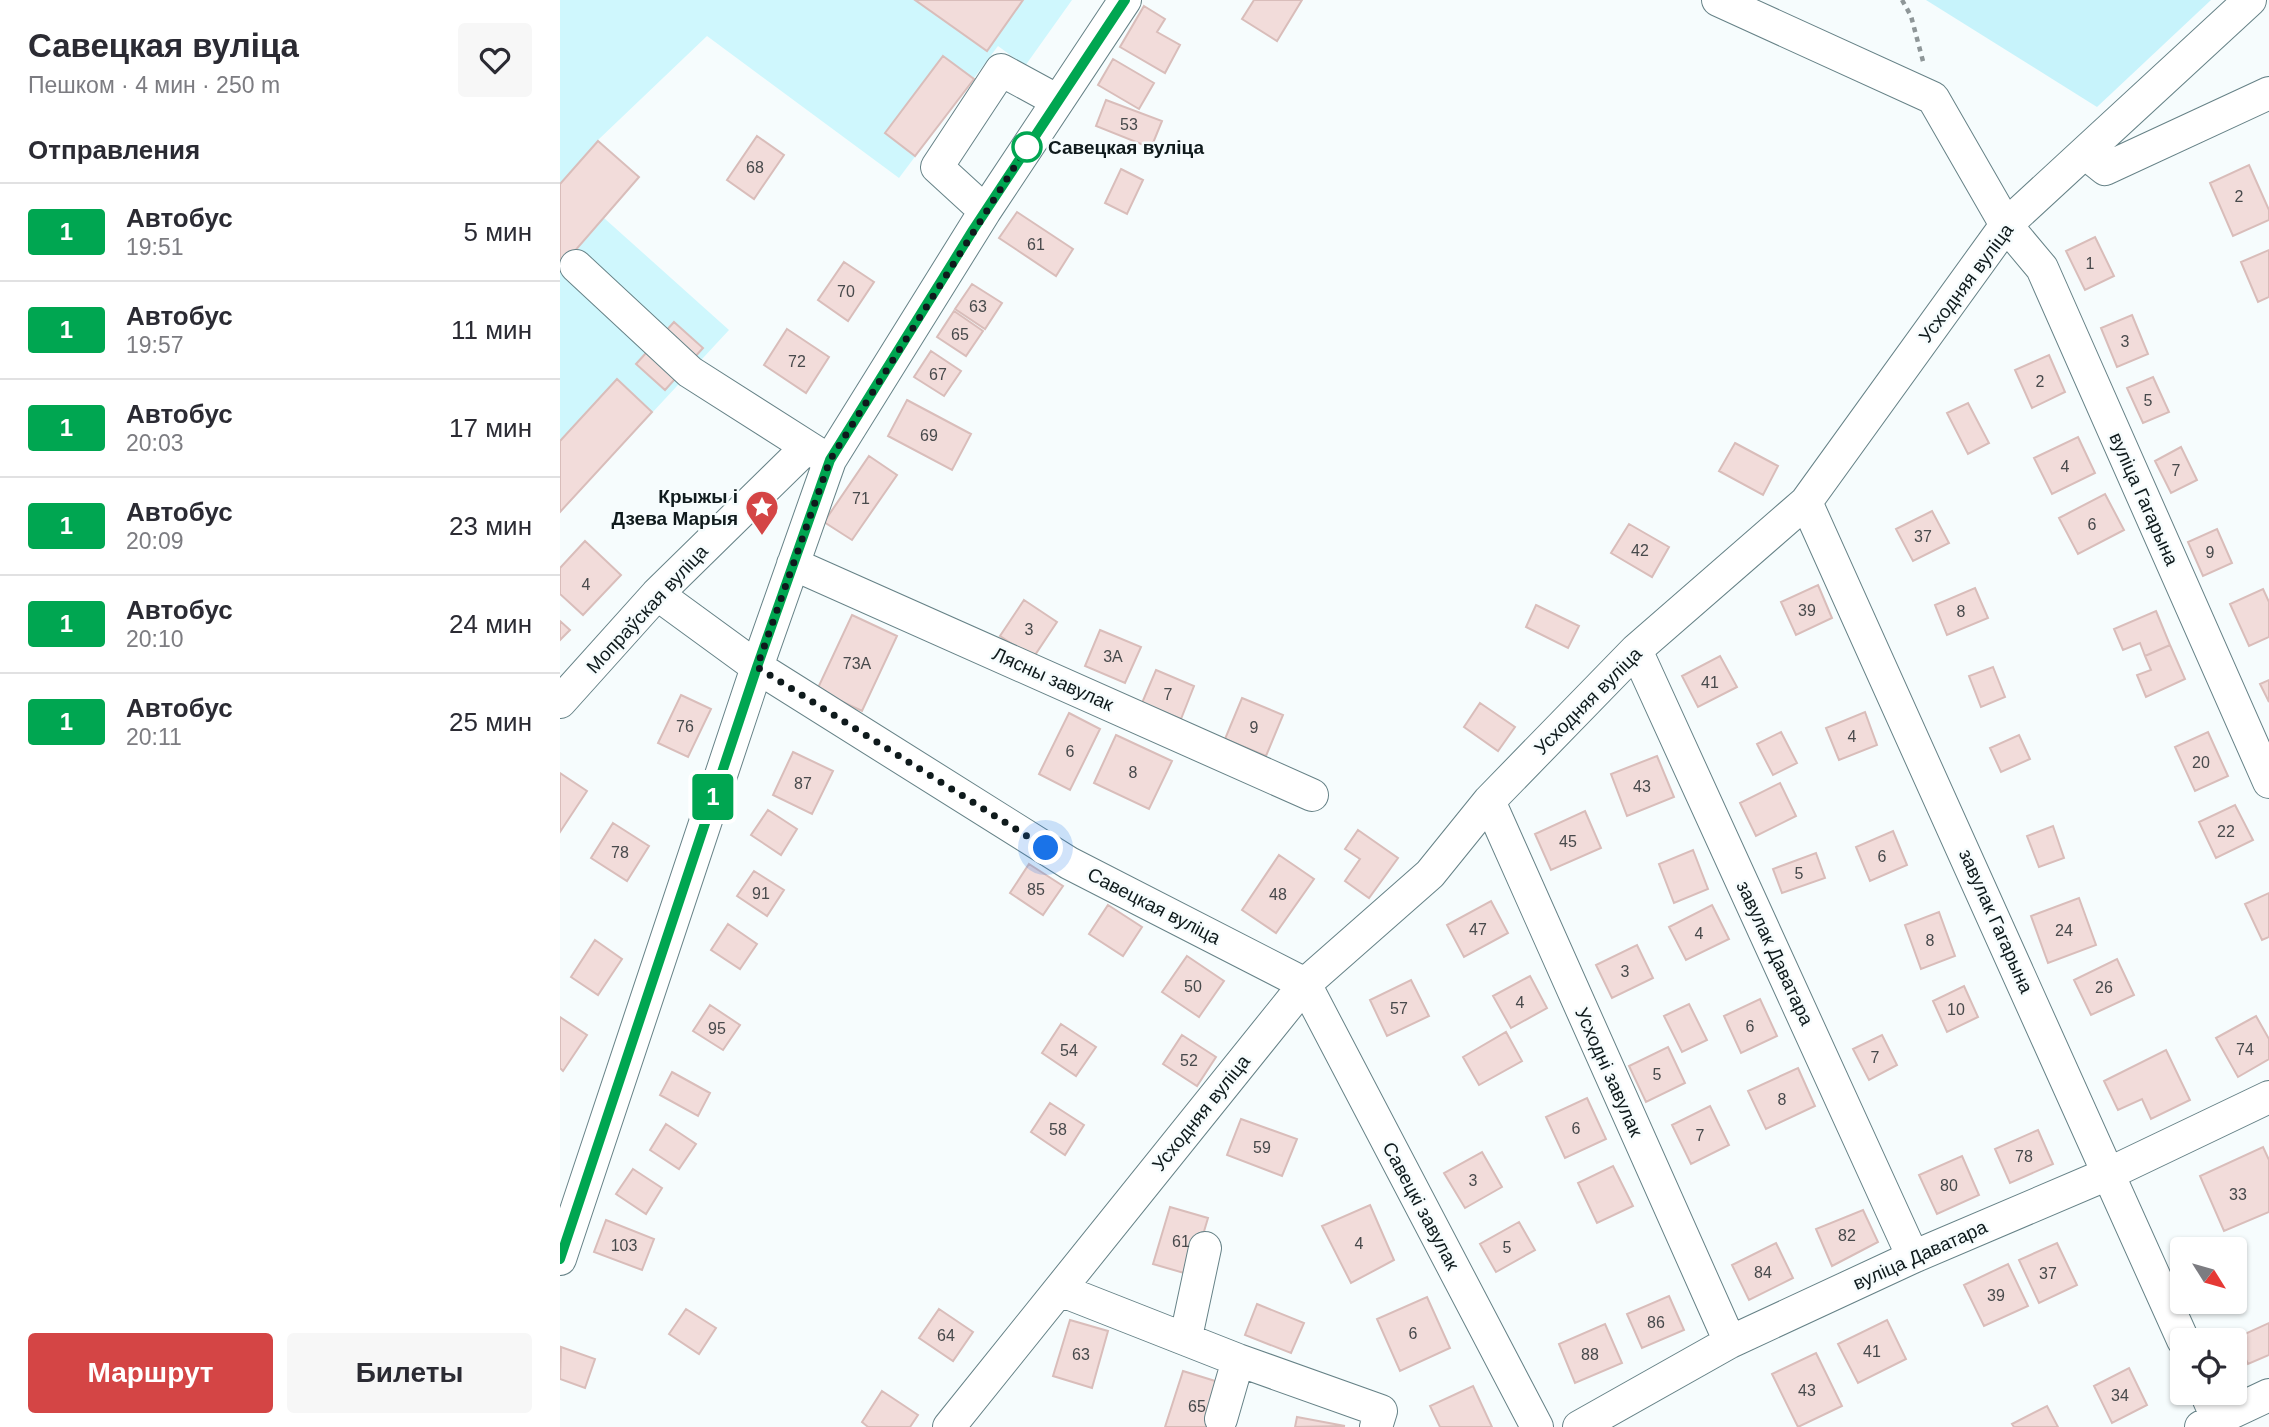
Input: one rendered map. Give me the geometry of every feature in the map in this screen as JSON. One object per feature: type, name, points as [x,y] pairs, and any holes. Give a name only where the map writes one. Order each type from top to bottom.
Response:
[{"type":"street","points":[[560,1259],[793,564],[818,454],[985,211],[1125,0]]},
{"type":"street","points":[[1718,0],[1933,99]]},
{"type":"street","name":"Усходняя вуліца","points":[[949,1427],[1304,984],[1430,874],[1489,801],[1636,650],[1806,502],[2006,225],[2250,0]]},
{"type":"street","points":[[985,211],[937,167],[1001,70],[1058,101]]},
{"type":"street","points":[[2085,153],[2105,169],[2269,92]]},
{"type":"street","name":"вуліца Гагарына","points":[[1933,99],[2006,225],[2042,268],[2269,782]]},
{"type":"street","points":[[576,266],[690,372],[818,454]]},
{"type":"street","name":"Мопраўская вуліца","points":[[560,702],[657,594],[818,454]]},
{"type":"street","name":"завулак Гагарына","points":[[1806,502],[2178,1328]]},
{"type":"street","name":"Лясны завулак","points":[[793,564],[1312,795]]},
{"type":"street","name":"Савецкая вуліца","points":[[657,594],[757,667],[1069,863],[1304,984]]},
{"type":"street","name":"завулак Даватара","points":[[1636,650],[1913,1256]]},
{"type":"street","name":"Усходні завулак","points":[[1489,801],[1730,1342]]},
{"type":"street","name":"Савецкі завулак","points":[[1304,984],[1536,1427]]},
{"type":"street","name":"вуліца Даватара","points":[[1579,1427],[1730,1342],[1913,1256],[2110,1173],[2269,1097]]},
{"type":"street","points":[[1186,1337],[1205,1248]]},
{"type":"street","points":[[1060,1290],[1186,1337],[1238,1360],[1381,1411],[1376,1427]]},
{"type":"street","points":[[1221,1419],[1238,1360]]},
{"type":"street","points":[[2211,1417],[2269,1395]]},
{"type":"path","points":[[1902,0],[1911,16],[1933,99]]},
{"type":"shaded area","points":[[560,0],[1072,0],[1025,66],[998,46],[899,178],[707,36],[598,140],[639,177],[604,218],[729,330],[560,512]]},
{"type":"shaded area","points":[[1926,0],[2211,0],[2097,107]]},
{"type":"building","points":[[915,0],[1023,0],[987,51]]},
{"type":"building","points":[[1254,0],[1302,0],[1277,41],[1242,19]]},
{"type":"building","points":[[1144,6],[1165,19],[1157,32],[1180,45],[1165,73],[1120,47]]},
{"type":"building","points":[[943,56],[974,79],[915,156],[885,133]]},
{"type":"building","points":[[1113,59],[1154,83],[1139,109],[1098,85]]},
{"type":"building","points":[[1106,100],[1162,121],[1151,148],[1096,126]]},
{"type":"building","points":[[757,136],[784,155],[754,199],[727,180]]},
{"type":"building","points":[[598,141],[639,177],[560,268],[560,184]]},
{"type":"building","points":[[2249,165],[2269,210],[2269,220],[2233,236],[2210,183]]},
{"type":"building","points":[[1121,169],[1143,180],[1127,214],[1105,203]]},
{"type":"building","points":[[1017,212],[1073,249],[1056,276],[999,238]]},
{"type":"building","points":[[2095,237],[2114,276],[2085,290],[2066,251]]},
{"type":"building","points":[[2269,250],[2269,297],[2258,302],[2241,262]]},
{"type":"building","points":[[844,262],[874,282],[848,321],[818,300]]},
{"type":"building","points":[[972,284],[1002,303],[985,329],[955,309]]},
{"type":"building","points":[[954,311],[983,331],[966,356],[937,337]]},
{"type":"building","points":[[2132,315],[2148,354],[2117,367],[2101,328]]},
{"type":"building","points":[[674,322],[703,348],[665,390],[636,364]]},
{"type":"building","points":[[787,329],[829,357],[806,393],[764,365]]},
{"type":"building","points":[[931,351],[961,371],[944,396],[914,377]]},
{"type":"building","points":[[2049,355],[2065,392],[2032,408],[2015,370]]},
{"type":"building","points":[[2153,377],[2169,412],[2143,423],[2127,388]]},
{"type":"building","points":[[617,379],[652,412],[560,512],[560,441]]},
{"type":"building","points":[[907,400],[971,434],[952,470],[888,436]]},
{"type":"building","points":[[1968,403],[1989,443],[1968,454],[1947,413]]},
{"type":"building","points":[[2078,437],[2095,473],[2052,494],[2034,458]]},
{"type":"building","points":[[1735,443],[1778,466],[1763,495],[1719,471]]},
{"type":"building","points":[[2181,447],[2197,480],[2171,493],[2155,461]]},
{"type":"building","points":[[869,456],[897,475],[852,540],[824,522]]},
{"type":"building","points":[[2105,494],[2124,530],[2078,554],[2059,518]]},
{"type":"building","points":[[1932,511],[1949,543],[1913,561],[1896,529]]},
{"type":"building","points":[[1629,524],[1669,547],[1652,577],[1611,553]]},
{"type":"building","points":[[2217,529],[2232,563],[2203,576],[2188,542]]},
{"type":"building","points":[[585,541],[621,575],[583,615],[560,594],[560,568]]},
{"type":"building","points":[[1818,585],[1832,618],[1796,635],[1781,602]]},
{"type":"building","points":[[1975,588],[1988,618],[1947,635],[1935,605]]},
{"type":"building","points":[[2263,589],[2269,602],[2269,637],[2249,646],[2230,604]]},
{"type":"building","points":[[1024,600],[1057,622],[1033,658],[1000,636]]},
{"type":"building","points":[[1536,605],[1579,626],[1568,648],[1526,627]]},
{"type":"building","points":[[2156,611],[2170,645],[2145,656],[2140,643],[2123,650],[2114,629]]},
{"type":"building","points":[[852,615],[897,636],[862,711],[817,690]]},
{"type":"building","points":[[560,621],[570,630],[560,640]]},
{"type":"building","points":[[1100,630],[1141,647],[1125,683],[1085,666]]},
{"type":"building","points":[[2170,645],[2185,679],[2146,697],[2137,675],[2151,670],[2145,656]]},
{"type":"building","points":[[1720,656],[1737,687],[1698,707],[1682,676]]},
{"type":"building","points":[[1993,667],[2005,697],[1981,707],[1969,676]]},
{"type":"building","points":[[1156,670],[1194,686],[1181,719],[1142,703]]},
{"type":"building","points":[[2269,680],[2269,702],[2260,684]]},
{"type":"building","points":[[681,695],[711,709],[688,757],[658,743]]},
{"type":"building","points":[[1242,698],[1283,715],[1266,756],[1225,739]]},
{"type":"building","points":[[1480,703],[1515,727],[1498,751],[1464,727]]},
{"type":"building","points":[[1865,712],[1877,745],[1839,760],[1826,728]]},
{"type":"building","points":[[1069,713],[1100,729],[1070,790],[1039,774]]},
{"type":"building","points":[[1781,732],[1797,763],[1773,775],[1757,744]]},
{"type":"building","points":[[2208,732],[2228,776],[2195,791],[2175,747]]},
{"type":"building","points":[[1116,735],[1172,761],[1149,809],[1094,783]]},
{"type":"building","points":[[2019,735],[2030,759],[2001,772],[1990,748]]},
{"type":"building","points":[[793,752],[833,771],[812,814],[773,795]]},
{"type":"building","points":[[1657,756],[1674,797],[1627,816],[1611,774]]},
{"type":"building","points":[[560,773],[587,791],[560,832]]},
{"type":"building","points":[[1780,783],[1796,816],[1756,836],[1740,803]]},
{"type":"building","points":[[2235,805],[2253,840],[2216,858],[2199,822]]},
{"type":"building","points":[[768,810],[797,829],[781,855],[751,835]]},
{"type":"building","points":[[1585,811],[1601,848],[1551,870],[1535,834]]},
{"type":"building","points":[[613,823],[649,846],[627,881],[591,858]]},
{"type":"building","points":[[2053,826],[2064,858],[2039,867],[2027,836]]},
{"type":"building","points":[[1358,830],[1398,858],[1369,898],[1345,881],[1360,859],[1345,849]]},
{"type":"building","points":[[1893,831],[1907,865],[1870,881],[1856,847]]},
{"type":"building","points":[[1693,850],[1708,889],[1674,903],[1659,864]]},
{"type":"building","points":[[1816,853],[1825,878],[1782,893],[1773,869]]},
{"type":"building","points":[[1279,855],[1314,879],[1276,933],[1242,910]]},
{"type":"building","points":[[1029,864],[1063,886],[1043,915],[1010,893]]},
{"type":"building","points":[[754,871],[784,890],[767,916],[737,896]]},
{"type":"building","points":[[2269,893],[2269,937],[2262,940],[2245,904]]},
{"type":"building","points":[[2079,898],[2096,945],[2048,963],[2031,916]]},
{"type":"building","points":[[1491,901],[1508,933],[1464,957],[1447,925]]},
{"type":"building","points":[[1108,905],[1142,927],[1123,956],[1089,934]]},
{"type":"building","points":[[1712,905],[1729,939],[1686,960],[1669,927]]},
{"type":"building","points":[[1939,912],[1955,956],[1921,969],[1905,925]]},
{"type":"building","points":[[728,924],[757,944],[740,969],[711,950]]},
{"type":"building","points":[[595,940],[622,959],[598,995],[571,977]]},
{"type":"building","points":[[1637,945],[1653,978],[1612,998],[1596,965]]},
{"type":"building","points":[[1187,956],[1224,981],[1199,1017],[1162,992]]},
{"type":"building","points":[[2117,959],[2134,995],[2091,1015],[2074,980]]},
{"type":"building","points":[[1530,976],[1547,1008],[1511,1028],[1493,996]]},
{"type":"building","points":[[1411,980],[1429,1016],[1387,1036],[1370,1000]]},
{"type":"building","points":[[1964,986],[1978,1017],[1947,1032],[1933,1001]]},
{"type":"building","points":[[1760,999],[1777,1036],[1741,1053],[1724,1016]]},
{"type":"building","points":[[1689,1004],[1707,1040],[1682,1052],[1664,1016]]},
{"type":"building","points":[[710,1005],[740,1025],[723,1050],[693,1031]]},
{"type":"building","points":[[2256,1016],[2269,1039],[2269,1059],[2238,1077],[2216,1038]]},
{"type":"building","points":[[560,1017],[587,1035],[563,1071],[560,1068]]},
{"type":"building","points":[[1061,1024],[1096,1047],[1076,1076],[1042,1053]]},
{"type":"building","points":[[1506,1032],[1522,1061],[1479,1085],[1463,1057]]},
{"type":"building","points":[[1182,1035],[1216,1057],[1197,1086],[1163,1064]]},
{"type":"building","points":[[1882,1035],[1897,1065],[1869,1080],[1853,1049]]},
{"type":"building","points":[[1668,1047],[1685,1083],[1646,1102],[1629,1066]]},
{"type":"building","points":[[2166,1050],[2190,1100],[2151,1119],[2142,1099],[2118,1110],[2104,1081]]},
{"type":"building","points":[[1798,1068],[1815,1106],[1766,1129],[1748,1091]]},
{"type":"building","points":[[672,1072],[710,1093],[698,1116],[660,1095]]},
{"type":"building","points":[[1587,1098],[1606,1139],[1565,1158],[1546,1117]]},
{"type":"building","points":[[1050,1103],[1084,1125],[1065,1155],[1031,1132]]},
{"type":"building","points":[[1710,1106],[1729,1145],[1691,1164],[1672,1125]]},
{"type":"building","points":[[1241,1119],[1297,1139],[1282,1176],[1227,1155]]},
{"type":"building","points":[[666,1124],[696,1144],[679,1169],[650,1150]]},
{"type":"building","points":[[2038,1130],[2053,1164],[2010,1183],[1995,1149]]},
{"type":"building","points":[[2263,1147],[2269,1160],[2269,1212],[2224,1231],[2200,1176]]},
{"type":"building","points":[[1482,1152],[1502,1187],[1465,1208],[1444,1173]]},
{"type":"building","points":[[1962,1156],[1979,1195],[1937,1214],[1919,1175]]},
{"type":"building","points":[[1613,1166],[1633,1206],[1597,1223],[1578,1183]]},
{"type":"building","points":[[633,1169],[662,1188],[646,1214],[616,1194]]},
{"type":"building","points":[[1370,1205],[1394,1260],[1351,1283],[1322,1226]]},
{"type":"building","points":[[1170,1207],[1208,1218],[1191,1275],[1153,1264]]},
{"type":"building","points":[[1863,1210],[1878,1242],[1832,1266],[1816,1229]]},
{"type":"building","points":[[606,1220],[654,1239],[642,1270],[594,1252]]},
{"type":"building","points":[[1519,1222],[1535,1250],[1496,1272],[1480,1244]]},
{"type":"building","points":[[1776,1243],[1793,1278],[1749,1300],[1732,1265]]},
{"type":"building","points":[[2057,1243],[2077,1285],[2039,1303],[2019,1260]]},
{"type":"building","points":[[2008,1264],[2028,1306],[1984,1326],[1964,1285]]},
{"type":"building","points":[[1669,1296],[1684,1330],[1642,1348],[1627,1314]]},
{"type":"building","points":[[1427,1297],[1450,1348],[1400,1371],[1377,1319]]},
{"type":"building","points":[[1257,1304],[1304,1323],[1291,1353],[1245,1335]]},
{"type":"building","points":[[686,1309],[716,1328],[699,1354],[669,1334]]},
{"type":"building","points":[[939,1309],[973,1332],[953,1361],[919,1338]]},
{"type":"building","points":[[1070,1320],[1108,1331],[1092,1388],[1053,1376]]},
{"type":"building","points":[[1887,1320],[1906,1359],[1858,1383],[1838,1344]]},
{"type":"building","points":[[2269,1323],[2269,1355],[2248,1364],[2247,1333]]},
{"type":"building","points":[[1605,1324],[1622,1363],[1575,1383],[1559,1344]]},
{"type":"building","points":[[561,1347],[595,1359],[585,1388],[560,1379]]},
{"type":"building","points":[[1816,1353],[1842,1406],[1798,1427],[1772,1374]]},
{"type":"building","points":[[2129,1368],[2147,1405],[2112,1423],[2094,1386]]},
{"type":"building","points":[[1183,1371],[1228,1385],[1215,1427],[1165,1427]]},
{"type":"building","points":[[1473,1386],[1492,1427],[1440,1427],[1430,1406]]},
{"type":"building","points":[[882,1391],[918,1415],[910,1427],[868,1427],[862,1422]]},
{"type":"building","points":[[2047,1406],[2058,1427],[2014,1427],[2012,1424]]},
{"type":"building","points":[[1297,1417],[1345,1426],[1295,1427]]},
{"type":"bus line","name":"1","points":[[560,1259],[757,667],[830,460],[949,267],[1125,0]]},
{"type":"place","name":"Савецкая вуліца","points":[[1027,147]]},
{"type":"place","name":"Крыжы і Дзева Марыя","points":[[762,537]]},
{"type":"route","points":[[1027,147],[830,460],[757,667],[1046,848]]}]
